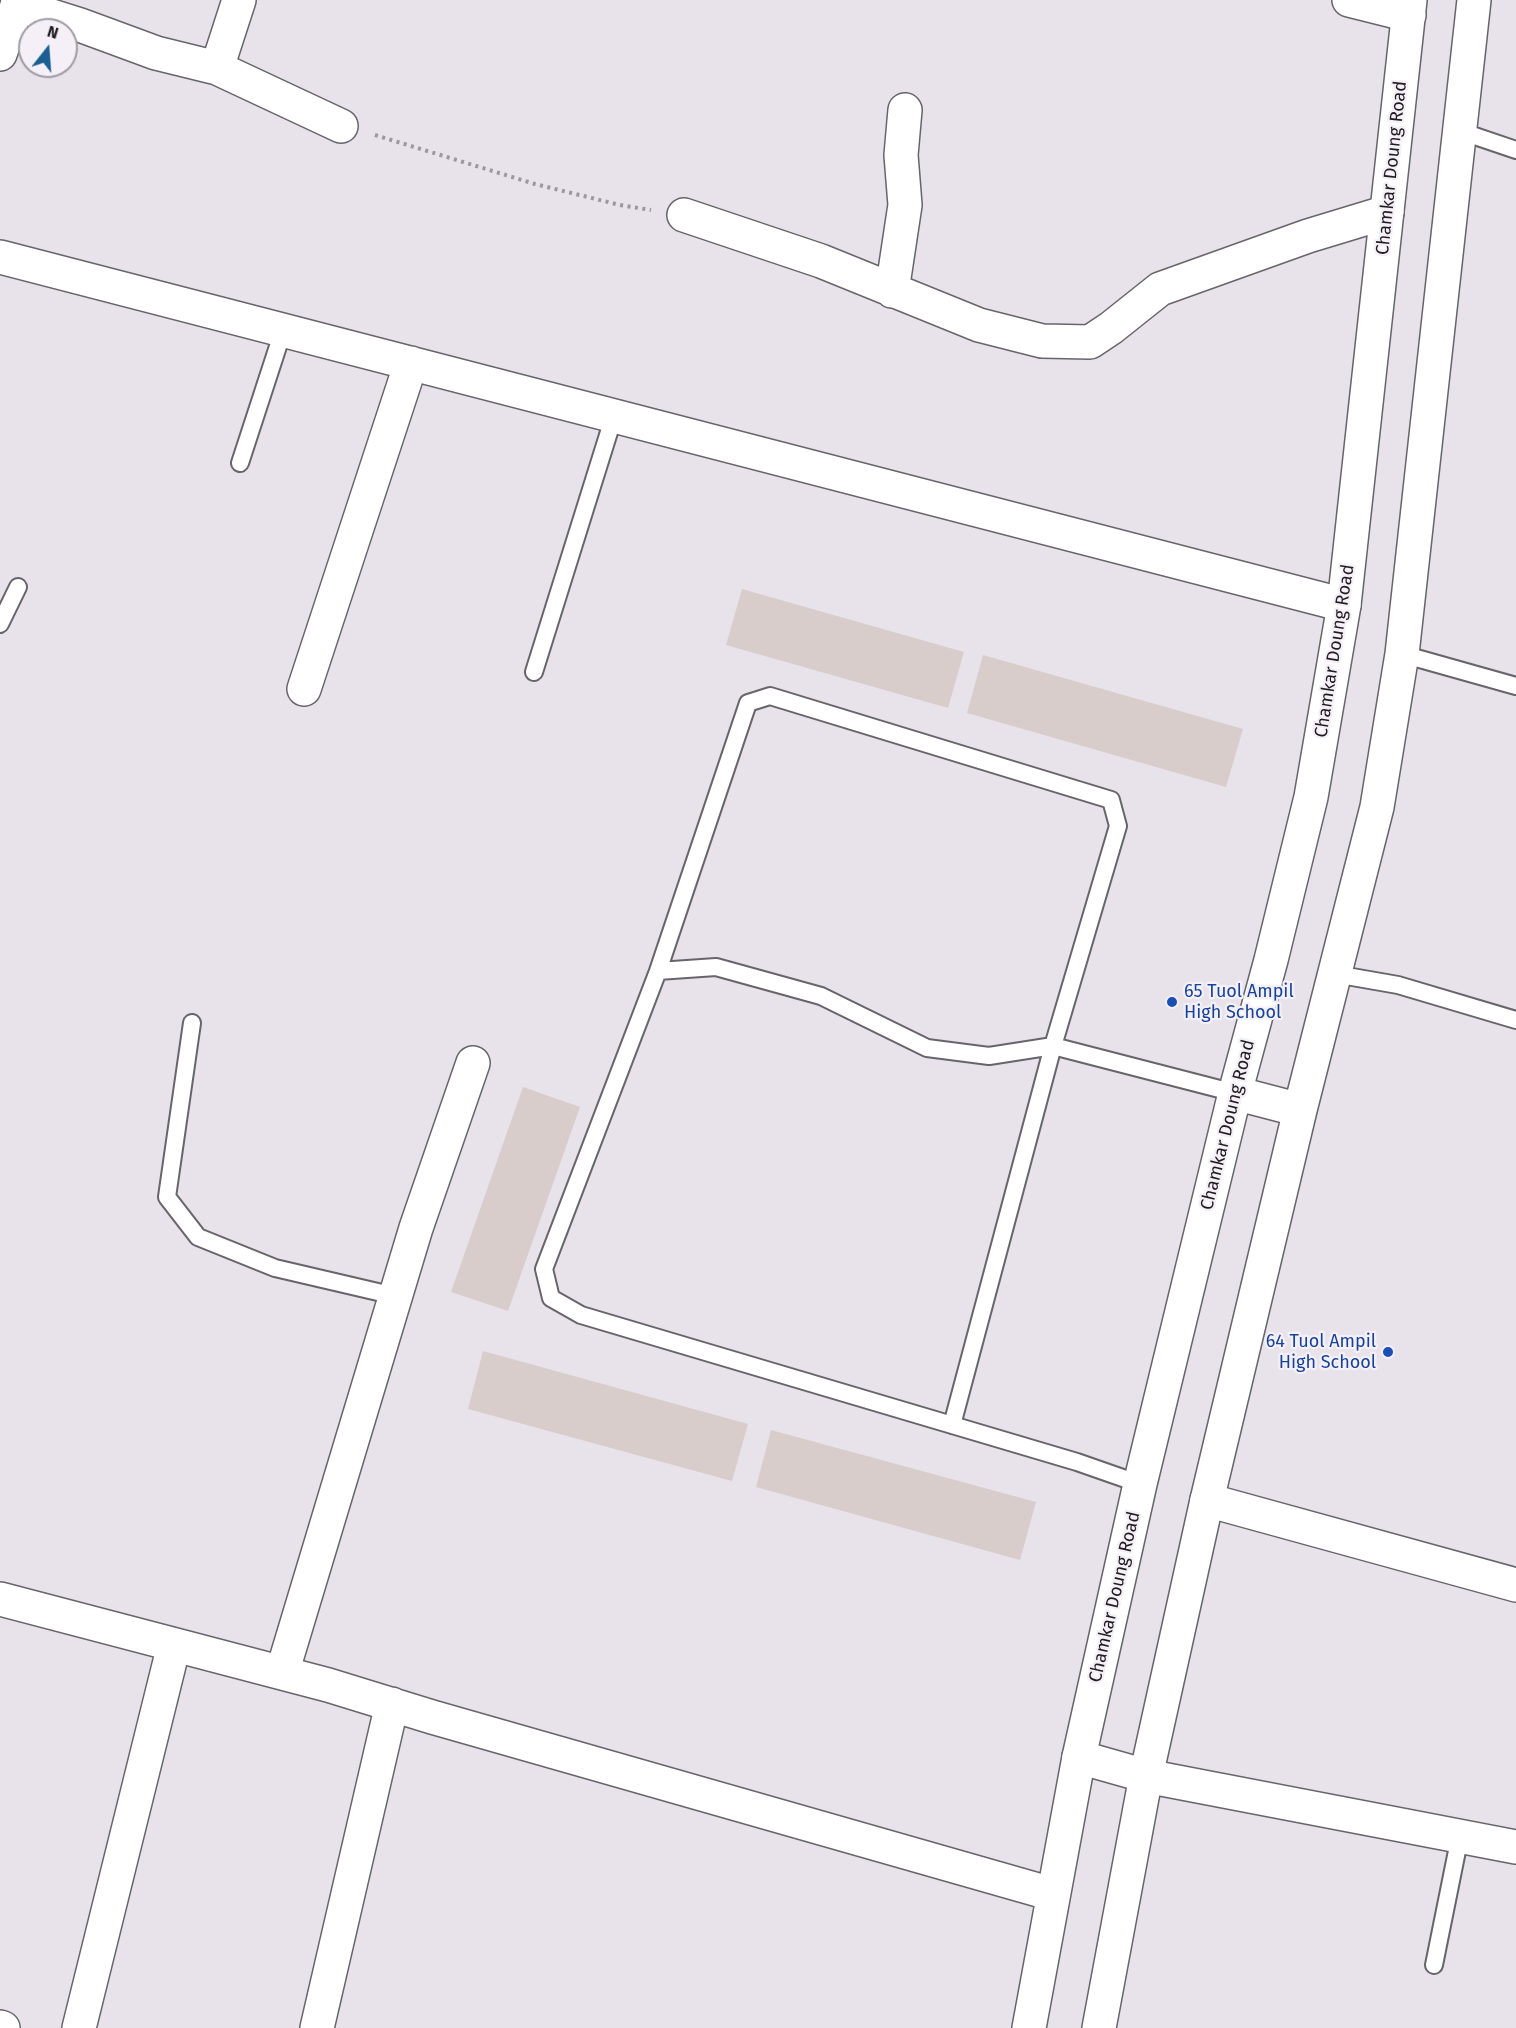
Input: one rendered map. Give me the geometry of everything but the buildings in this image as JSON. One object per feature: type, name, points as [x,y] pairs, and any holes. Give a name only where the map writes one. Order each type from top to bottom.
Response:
[{"type":"street","points":[[217,68],[239,0]]},
{"type":"street","points":[[1348,0],[1409,8]]},
{"type":"street","points":[[1099,2028],[1146,1776],[1207,1500],[1300,1110],[1377,807],[1402,654],[1474,0]]},
{"type":"street","points":[[0,54],[18,2],[156,53],[217,68],[342,126]]},
{"type":"street","name":"Chamkar Doung Road","points":[[1029,2028],[1079,1758],[1140,1484],[1235,1093],[1272,960],[1311,797],[1344,605],[1409,8]]},
{"type":"street","points":[[892,291],[905,205],[901,155],[905,110]]},
{"type":"street","points":[[684,215],[821,261],[979,325],[1042,340],[1090,342],[1160,290],[1308,236],[1388,212]]},
{"type":"street","points":[[0,257],[1344,605]]},
{"type":"street","points":[[304,689],[411,363]]},
{"type":"street","points":[[282,1673],[416,1228],[473,1063]]},
{"type":"street","points":[[1235,1093],[1300,1110]]},
{"type":"street","points":[[1207,1500],[1516,1585]]},
{"type":"street","points":[[0,1599],[282,1673],[1052,1894]]},
{"type":"street","points":[[79,2028],[174,1645]]},
{"type":"street","points":[[317,2028],[392,1704]]},
{"type":"street","points":[[1079,1758],[1146,1776],[1516,1847]]},
{"type":"lane","points":[[1460,131],[1516,150]]},
{"type":"lane","points":[[240,463],[283,331]]},
{"type":"lane","points":[[534,672],[614,417]]},
{"type":"lane","points":[[0,624],[18,587]]},
{"type":"lane","points":[[1402,654],[1516,686]]},
{"type":"lane","points":[[952,1425],[1053,1046],[1118,826],[1111,800],[770,696],[748,703],[658,971],[544,1269],[551,1298],[581,1315],[952,1425],[1077,1462],[1140,1484]]},
{"type":"lane","points":[[658,971],[716,967],[821,996],[927,1048],[989,1056],[1053,1046],[1235,1093]]},
{"type":"lane","points":[[1335,974],[1398,985],[1516,1020]]},
{"type":"lane","points":[[192,1023],[167,1197],[198,1237],[275,1268],[395,1296]]},
{"type":"lane","points":[[1434,1965],[1460,1836]]},
{"type":"path","points":[[342,126],[535,184],[620,205],[684,215]]},
{"type":"place","name":"65 Tuol Ampil High School","points":[[1172,1002]]},
{"type":"place","name":"64 Tuol Ampil High School","points":[[1388,1352]]}]
